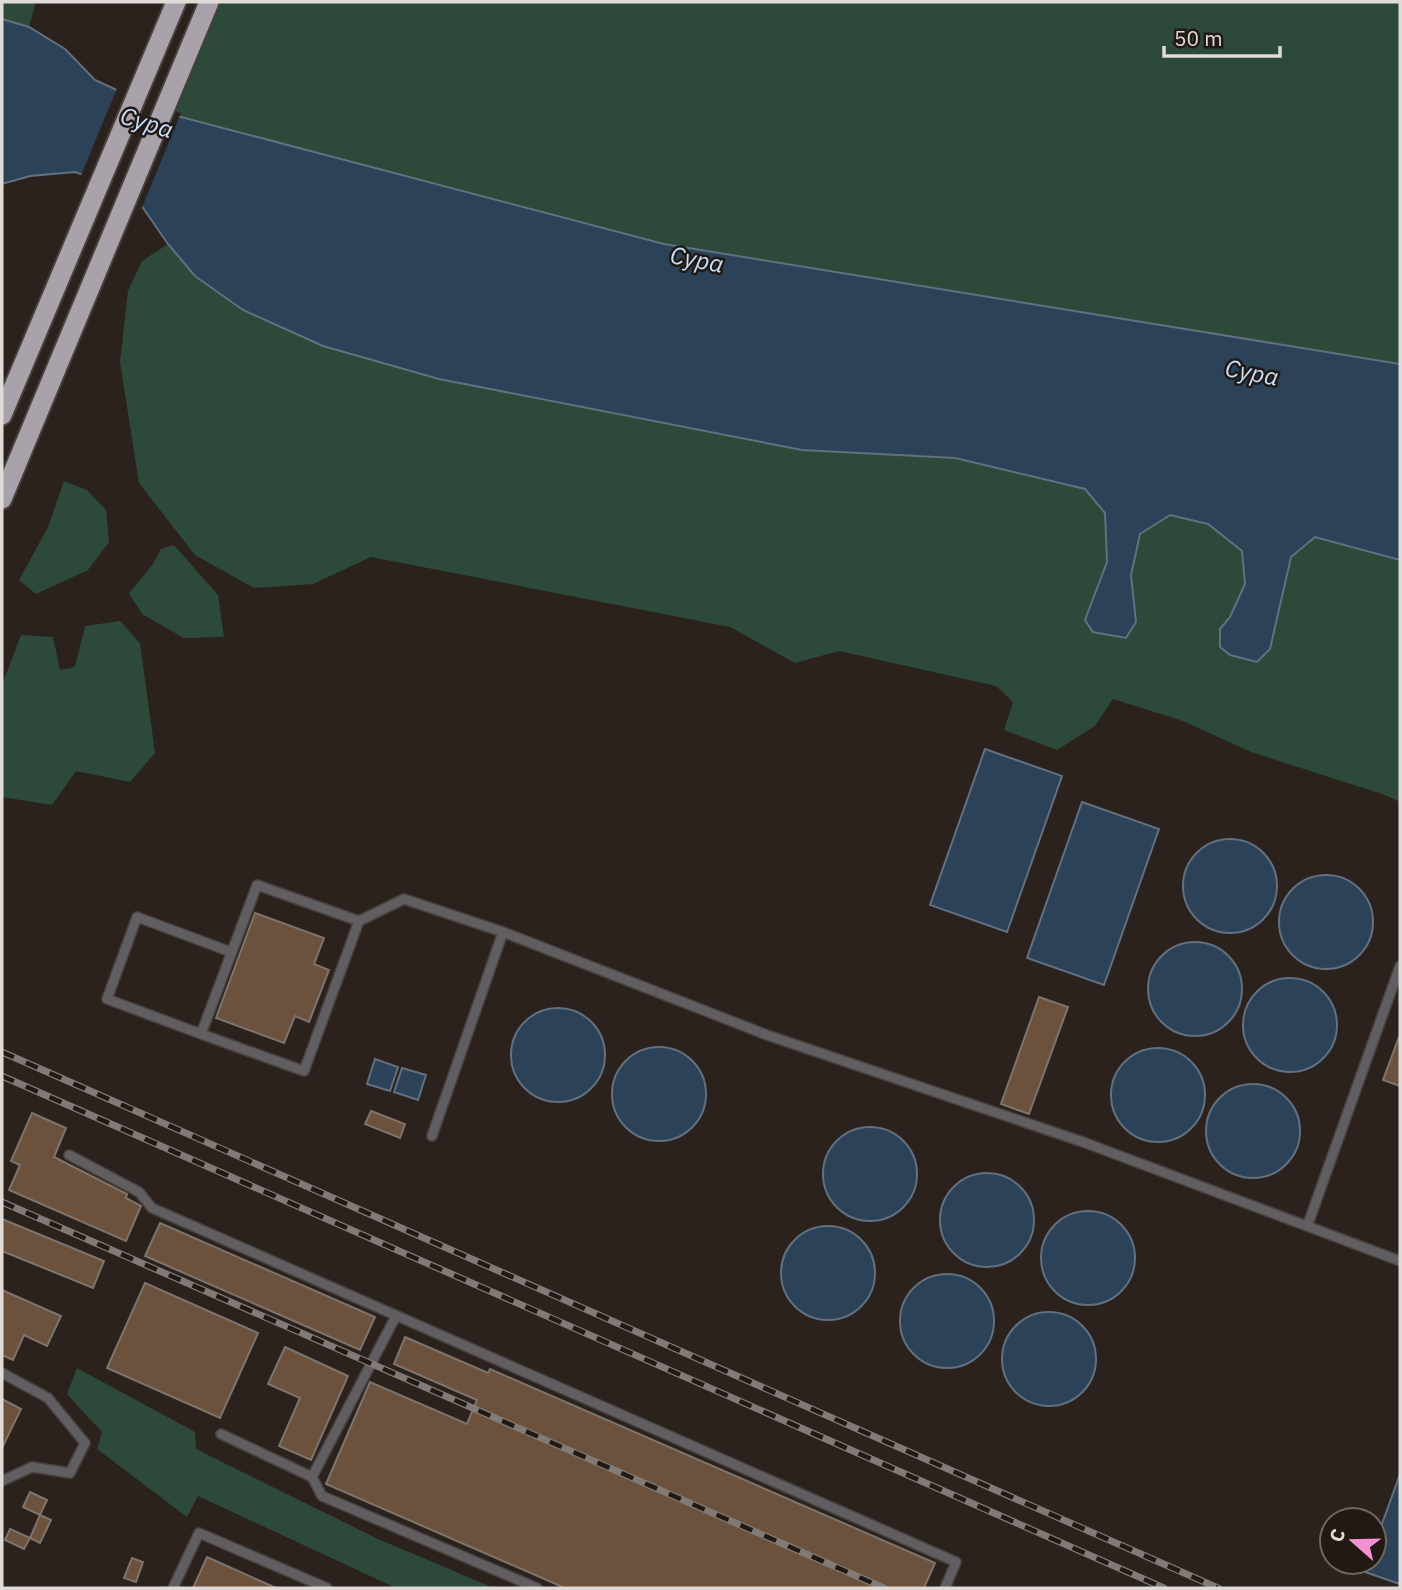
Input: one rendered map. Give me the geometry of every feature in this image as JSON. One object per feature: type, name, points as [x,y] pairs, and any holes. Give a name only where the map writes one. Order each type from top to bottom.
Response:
[{"type":"highway","points":[[2,415],[176,2]]},
{"type":"highway","points":[[2,499],[209,2]]},
{"type":"lane","points":[[201,1034],[257,885],[359,920],[404,899],[503,932],[767,1035],[1083,1142],[1308,1224],[1400,1261]]},
{"type":"lane","points":[[232,952],[137,917],[107,999],[304,1071],[359,920]]},
{"type":"lane","points":[[432,1136],[503,932]]},
{"type":"lane","points":[[1308,1224],[1400,966]]},
{"type":"lane","points":[[69,1155],[139,1192],[152,1208],[956,1562],[945,1588]]},
{"type":"lane","points":[[312,1477],[396,1316]]},
{"type":"lane","points":[[2,1373],[48,1398],[85,1443],[70,1473],[32,1468],[2,1481]]},
{"type":"lane","points":[[221,1434],[312,1477],[322,1496],[537,1588]]},
{"type":"lane","points":[[173,1588],[199,1532],[327,1588]]},
{"type":"green space","points":[[2,2],[36,2],[29,27],[2,19]]},
{"type":"green space","points":[[220,2],[1400,2],[1400,364],[664,244],[166,113]]},
{"type":"green space","points":[[168,244],[195,276],[243,310],[323,346],[439,379],[802,450],[955,458],[1085,489],[1105,513],[1107,562],[1085,620],[1093,632],[1126,638],[1136,622],[1131,574],[1140,534],[1170,515],[1208,524],[1242,551],[1245,584],[1230,617],[1220,629],[1277,618],[1291,557],[1315,537],[1400,560],[1400,802],[1251,752],[1183,721],[1113,699],[1095,726],[1057,750],[1004,730],[1013,702],[996,686],[839,651],[795,663],[730,627],[371,557],[313,584],[254,588],[195,555],[139,483],[120,362],[128,291],[142,261]]},
{"type":"green space","points":[[64,481],[87,490],[106,510],[109,542],[88,570],[36,594],[19,580],[48,527]]},
{"type":"green space","points":[[174,545],[218,595],[224,637],[184,638],[142,614],[129,593],[152,565],[161,549]]},
{"type":"green space","points":[[120,621],[140,643],[155,753],[130,782],[76,771],[52,805],[2,797],[2,685],[21,635],[53,637],[60,670],[75,667],[85,626]]},
{"type":"green space","points":[[77,1368],[195,1432],[196,1449],[378,1539],[494,1588],[396,1588],[198,1496],[187,1517],[97,1449],[102,1432],[67,1394]]},
{"type":"water","name":"Сура","points":[[2,19],[29,27],[65,49],[95,80],[166,113],[664,244],[1400,364],[1400,560],[1315,537],[1291,557],[1270,649],[1257,662],[1230,655],[1220,647],[1220,629],[1230,617],[1245,584],[1242,551],[1208,524],[1170,515],[1140,534],[1131,575],[1136,622],[1126,638],[1093,632],[1085,620],[1107,562],[1105,513],[1085,489],[955,458],[802,450],[439,379],[323,346],[243,310],[195,276],[168,244],[132,192],[75,172],[30,176],[2,184]]},
{"type":"water","points":[[985,749],[1062,776],[1007,932],[930,905]]},
{"type":"water","points":[[1082,802],[1159,829],[1104,985],[1027,958]]},
{"type":"water","points":[[1230,839],[1248,843],[1263,853],[1273,868],[1277,886],[1273,904],[1263,919],[1248,929],[1230,933],[1212,929],[1197,919],[1187,904],[1183,886],[1187,868],[1197,853],[1212,843]]},
{"type":"water","points":[[1326,875],[1344,879],[1359,889],[1369,904],[1373,922],[1369,940],[1359,955],[1344,965],[1326,969],[1308,965],[1293,955],[1283,940],[1279,922],[1283,904],[1293,889],[1308,879]]},
{"type":"water","points":[[1195,942],[1213,946],[1228,956],[1238,971],[1242,989],[1238,1007],[1228,1022],[1213,1032],[1195,1036],[1177,1032],[1162,1022],[1152,1007],[1148,989],[1152,971],[1162,956],[1177,946]]},
{"type":"water","points":[[1290,978],[1308,982],[1323,992],[1333,1007],[1337,1025],[1333,1043],[1323,1058],[1308,1068],[1290,1072],[1272,1068],[1257,1058],[1247,1043],[1243,1025],[1247,1007],[1257,992],[1272,982]]},
{"type":"water","points":[[558,1008],[576,1012],[591,1022],[601,1037],[605,1055],[601,1073],[591,1088],[576,1098],[558,1102],[540,1098],[525,1088],[515,1073],[511,1055],[515,1037],[525,1022],[540,1012]]},
{"type":"water","points":[[659,1047],[677,1051],[692,1061],[702,1076],[706,1094],[702,1112],[692,1127],[677,1137],[659,1141],[641,1137],[626,1127],[616,1112],[612,1094],[616,1076],[626,1061],[641,1051]]},
{"type":"water","points":[[1158,1048],[1176,1052],[1191,1062],[1201,1077],[1205,1095],[1201,1113],[1191,1128],[1176,1138],[1158,1142],[1140,1138],[1125,1128],[1115,1113],[1111,1095],[1115,1077],[1125,1062],[1140,1052]]},
{"type":"water","points":[[375,1059],[398,1067],[390,1091],[367,1084]]},
{"type":"water","points":[[402,1068],[426,1075],[418,1100],[394,1092]]},
{"type":"water","points":[[1253,1084],[1271,1088],[1286,1098],[1296,1113],[1300,1131],[1296,1149],[1286,1164],[1271,1174],[1253,1178],[1235,1174],[1220,1164],[1210,1149],[1206,1131],[1210,1113],[1220,1098],[1235,1088]]},
{"type":"water","points":[[870,1127],[888,1131],[903,1141],[913,1156],[917,1174],[913,1192],[903,1207],[888,1217],[870,1221],[852,1217],[837,1207],[827,1192],[823,1174],[827,1156],[837,1141],[852,1131]]},
{"type":"water","points":[[987,1173],[1005,1177],[1020,1187],[1030,1202],[1034,1220],[1030,1238],[1020,1253],[1005,1263],[987,1267],[969,1263],[954,1253],[944,1238],[940,1220],[944,1202],[954,1187],[969,1177]]},
{"type":"water","points":[[1088,1211],[1106,1215],[1121,1225],[1131,1240],[1135,1258],[1131,1276],[1121,1291],[1106,1301],[1088,1305],[1070,1301],[1055,1291],[1045,1276],[1041,1258],[1045,1240],[1055,1225],[1070,1215]]},
{"type":"water","points":[[828,1226],[846,1230],[861,1240],[871,1255],[875,1273],[871,1291],[861,1306],[846,1316],[828,1320],[810,1316],[795,1306],[785,1291],[781,1273],[785,1255],[795,1240],[810,1230]]},
{"type":"water","points":[[947,1274],[965,1278],[980,1288],[990,1303],[994,1321],[990,1339],[980,1354],[965,1364],[947,1368],[929,1364],[914,1354],[904,1339],[900,1321],[904,1303],[914,1288],[929,1278]]},
{"type":"water","points":[[1049,1312],[1067,1316],[1082,1326],[1092,1341],[1096,1359],[1092,1377],[1082,1392],[1067,1402],[1049,1406],[1031,1402],[1016,1392],[1006,1377],[1002,1359],[1006,1341],[1016,1326],[1031,1316]]},
{"type":"water","points":[[1400,1474],[1400,1584],[1377,1576],[1388,1576],[1388,1507]]},
{"type":"pier","points":[[118,86],[181,113],[141,210],[130,195],[80,178]]},
{"type":"building","points":[[255,913],[324,938],[314,964],[329,970],[309,1022],[295,1016],[284,1043],[216,1018]]},
{"type":"building","points":[[1039,997],[1068,1007],[1029,1114],[1001,1104]]},
{"type":"building","points":[[1400,1037],[1400,1086],[1383,1080]]},
{"type":"building","points":[[371,1111],[405,1124],[400,1138],[365,1124]]},
{"type":"building","points":[[32,1113],[66,1128],[54,1157],[127,1194],[126,1198],[141,1206],[126,1241],[9,1190],[20,1165],[11,1161]]},
{"type":"building","points":[[2,1219],[104,1261],[93,1288],[2,1251]]},
{"type":"building","points":[[160,1223],[375,1317],[360,1350],[145,1256]]},
{"type":"building","points":[[145,1283],[258,1333],[220,1418],[107,1368]]},
{"type":"building","points":[[2,1290],[61,1316],[47,1346],[24,1335],[13,1360],[2,1355]]},
{"type":"building","points":[[405,1337],[488,1373],[490,1369],[935,1563],[924,1588],[565,1588],[326,1484],[370,1382],[467,1424],[477,1400],[394,1364]]},
{"type":"building","points":[[285,1347],[348,1376],[311,1460],[279,1446],[300,1398],[268,1384]]},
{"type":"building","points":[[2,1399],[21,1409],[2,1448]]},
{"type":"building","points":[[30,1492],[47,1500],[40,1515],[23,1507]]},
{"type":"building","points":[[40,1515],[51,1520],[40,1543],[30,1538]]},
{"type":"building","points":[[10,1529],[30,1538],[24,1549],[5,1540]]},
{"type":"building","points":[[207,1557],[276,1588],[193,1588]]},
{"type":"building","points":[[132,1558],[143,1562],[136,1582],[124,1578]]},
{"type":"railway","points":[[2,1052],[1218,1588]]},
{"type":"railway","points":[[2,1076],[1164,1588]]},
{"type":"railway","points":[[2,1202],[884,1588]]}]
